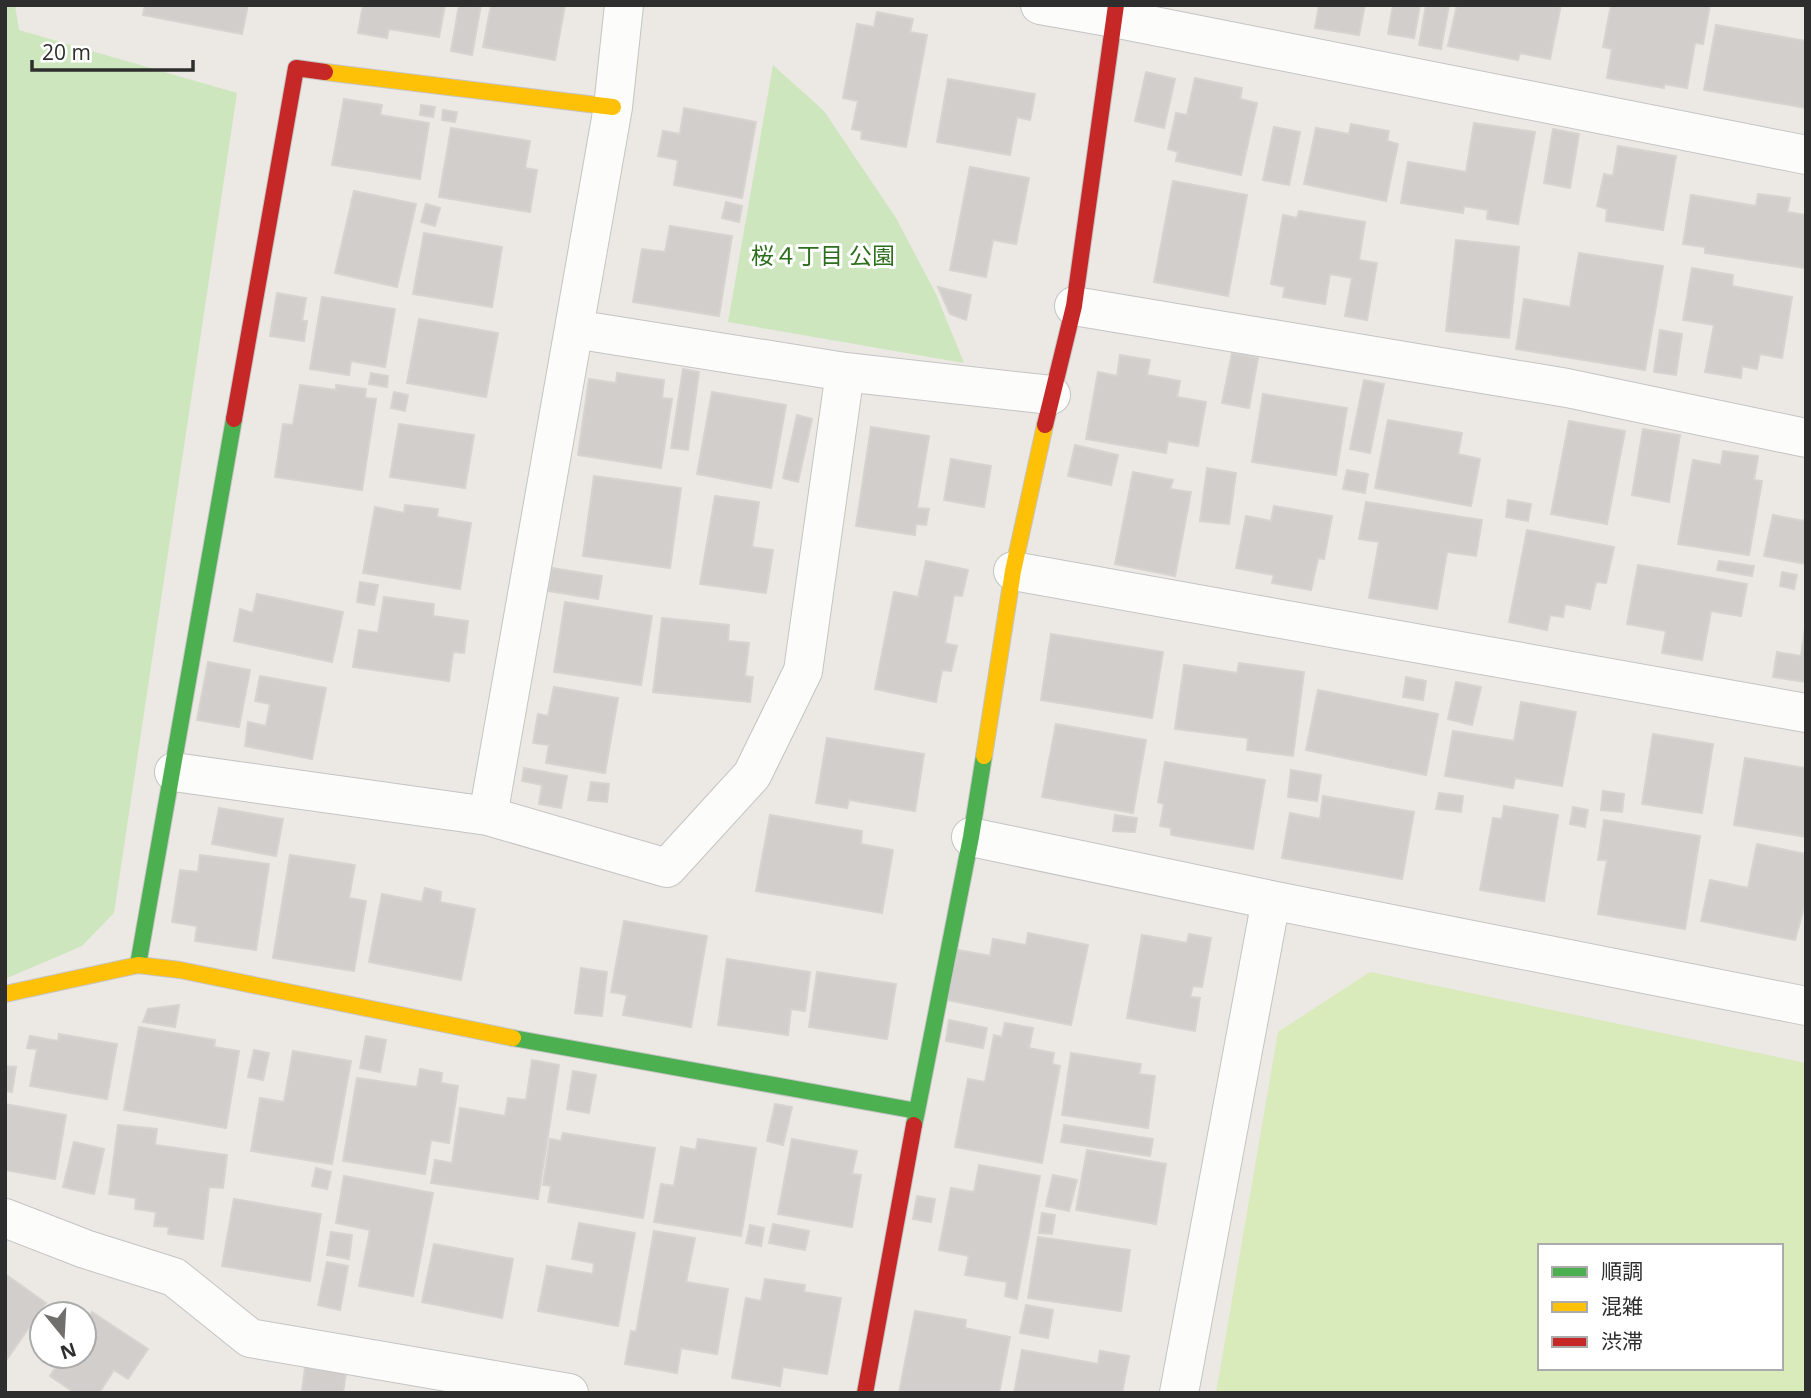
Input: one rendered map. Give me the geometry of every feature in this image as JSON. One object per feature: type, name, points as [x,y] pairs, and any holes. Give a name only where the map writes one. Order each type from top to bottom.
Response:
[{"type":"street","points":[[488,816],[613,107],[624,5]]},
{"type":"street","points":[[1040,5],[1115,11],[1806,155]]},
{"type":"street","points":[[865,1393],[971,836],[1013,571],[1051,395],[1074,306],[1115,11]]},
{"type":"street","points":[[138,965],[296,68],[613,107]]},
{"type":"street","points":[[1074,306],[1567,388],[1806,438]]},
{"type":"street","points":[[574,329],[845,372],[1051,395]]},
{"type":"street","points":[[174,772],[488,816],[667,869],[752,775],[803,671],[845,372]]},
{"type":"street","points":[[1013,571],[1806,713]]},
{"type":"street","points":[[971,836],[1271,901],[1806,1006]]},
{"type":"street","points":[[1179,1393],[1271,901]]},
{"type":"street","points":[[5,994],[138,965],[180,970],[540,1044],[918,1111]]},
{"type":"street","points":[[5,1218],[85,1249],[174,1277],[250,1338],[569,1393]]},
{"type":"green space","points":[[5,5],[15,5],[19,30],[237,93],[114,913],[82,946],[5,979]]},
{"type":"green space","name":"桜４丁目 公園","points":[[773,65],[824,111],[896,218],[936,294],[964,363],[728,322]]},
{"type":"green space","points":[[1370,972],[1806,1063],[1806,1393],[1216,1393],[1278,1032]]},
{"type":"building","points":[[145,5],[248,5],[242,34],[143,15]]},
{"type":"building","points":[[363,5],[445,5],[439,37],[389,29],[387,38],[358,33]]},
{"type":"building","points":[[459,5],[481,5],[472,55],[451,51]]},
{"type":"building","points":[[491,5],[565,5],[555,60],[483,47]]},
{"type":"building","points":[[1319,5],[1365,5],[1359,35],[1315,28]]},
{"type":"building","points":[[1393,5],[1420,5],[1414,38],[1388,34]]},
{"type":"building","points":[[1426,5],[1449,5],[1441,49],[1419,45]]},
{"type":"building","points":[[1457,5],[1561,5],[1550,59],[1520,53],[1518,60],[1448,46]]},
{"type":"building","points":[[1611,5],[1710,5],[1703,44],[1695,43],[1687,88],[1664,84],[1664,88],[1607,78],[1612,49],[1603,47]]},
{"type":"building","points":[[877,12],[913,19],[910,32],[927,35],[906,147],[861,139],[862,131],[852,129],[858,101],[843,98],[857,24],[874,27]]},
{"type":"building","points":[[1716,25],[1806,41],[1806,108],[1704,90]]},
{"type":"building","points":[[1146,72],[1175,79],[1164,128],[1135,121]]},
{"type":"building","points":[[1195,78],[1242,88],[1240,99],[1257,103],[1241,175],[1176,161],[1178,152],[1168,149],[1176,113],[1187,115]]},
{"type":"building","points":[[948,79],[1035,94],[1030,120],[1017,117],[1010,155],[937,142]]},
{"type":"building","points":[[344,99],[382,105],[380,115],[429,123],[420,179],[332,165]]},
{"type":"building","points":[[421,105],[435,107],[433,117],[420,115]]},
{"type":"building","points":[[684,108],[756,122],[742,198],[674,185],[678,160],[658,156],[663,131],[680,134]]},
{"type":"building","points":[[443,110],[457,112],[455,122],[442,120]]},
{"type":"building","points":[[1474,123],[1535,132],[1518,224],[1487,219],[1488,210],[1464,206],[1463,213],[1401,203],[1408,162],[1466,172]]},
{"type":"building","points":[[1351,124],[1389,131],[1387,141],[1398,144],[1386,201],[1304,184],[1316,128],[1349,134]]},
{"type":"building","points":[[1274,127],[1300,132],[1289,185],[1263,180]]},
{"type":"building","points":[[451,128],[530,141],[525,168],[537,170],[530,212],[439,197]]},
{"type":"building","points":[[1553,129],[1579,134],[1570,188],[1544,183]]},
{"type":"building","points":[[1618,146],[1676,156],[1663,230],[1606,221],[1607,209],[1597,206],[1604,174],[1613,176]]},
{"type":"building","points":[[970,167],[1029,178],[1016,244],[993,240],[986,277],[950,270]]},
{"type":"building","points":[[1173,181],[1247,195],[1228,296],[1154,282]]},
{"type":"building","points":[[354,191],[416,204],[397,287],[335,273]]},
{"type":"building","points":[[1758,194],[1790,198],[1787,212],[1806,215],[1805,268],[1705,253],[1705,247],[1683,244],[1691,195],[1756,206]]},
{"type":"building","points":[[726,202],[742,206],[739,222],[722,218]]},
{"type":"building","points":[[426,204],[440,208],[435,226],[421,222]]},
{"type":"building","points":[[1299,211],[1365,222],[1359,260],[1377,263],[1367,320],[1345,316],[1352,278],[1330,274],[1325,304],[1283,297],[1285,287],[1271,284],[1283,215],[1297,218]]},
{"type":"building","points":[[670,226],[732,236],[719,316],[633,302],[642,249],[665,252]]},
{"type":"building","points":[[424,233],[502,247],[492,307],[413,294]]},
{"type":"building","points":[[1456,240],[1519,247],[1509,338],[1446,331]]},
{"type":"building","points":[[1579,253],[1663,266],[1645,370],[1516,349],[1524,299],[1570,307]]},
{"type":"building","points":[[1692,268],[1733,275],[1732,286],[1792,297],[1782,358],[1760,354],[1757,369],[1742,366],[1741,378],[1705,372],[1714,325],[1683,320]]},
{"type":"building","points":[[938,287],[971,295],[966,320],[950,314]]},
{"type":"building","points":[[277,293],[306,298],[302,321],[307,321],[304,341],[270,336]]},
{"type":"building","points":[[322,297],[395,309],[385,367],[351,361],[349,375],[310,369]]},
{"type":"building","points":[[419,319],[498,333],[486,397],[407,383]]},
{"type":"building","points":[[1660,330],[1682,334],[1676,375],[1654,372]]},
{"type":"building","points":[[1232,353],[1258,358],[1249,408],[1222,403]]},
{"type":"building","points":[[1120,355],[1150,360],[1147,375],[1180,381],[1177,397],[1206,402],[1198,446],[1168,441],[1166,453],[1086,439],[1098,372],[1117,376]]},
{"type":"building","points":[[683,369],[699,372],[688,450],[671,448]]},
{"type":"building","points":[[371,373],[388,376],[387,387],[369,384]]},
{"type":"building","points":[[617,373],[664,380],[662,398],[672,399],[661,468],[578,455],[589,379],[616,383]]},
{"type":"building","points":[[1364,380],[1384,384],[1370,453],[1350,449]]},
{"type":"building","points":[[300,385],[336,390],[336,385],[366,389],[365,398],[376,399],[362,490],[275,477],[283,424],[293,425]]},
{"type":"building","points":[[394,392],[408,395],[405,411],[391,408]]},
{"type":"building","points":[[712,392],[786,405],[771,488],[697,474]]},
{"type":"building","points":[[1263,394],[1347,408],[1336,475],[1252,462]]},
{"type":"building","points":[[797,415],[812,419],[798,482],[783,478]]},
{"type":"building","points":[[1388,420],[1462,433],[1458,454],[1480,459],[1471,506],[1375,488]]},
{"type":"building","points":[[1569,421],[1625,431],[1607,524],[1551,514]]},
{"type":"building","points":[[399,424],[474,435],[465,488],[390,477]]},
{"type":"building","points":[[871,427],[929,436],[917,508],[929,509],[926,525],[916,524],[915,535],[856,526]]},
{"type":"building","points":[[1643,429],[1680,435],[1669,502],[1632,495]]},
{"type":"building","points":[[1075,445],[1118,455],[1111,485],[1068,476]]},
{"type":"building","points":[[1723,451],[1758,456],[1754,480],[1762,481],[1749,555],[1678,544],[1693,460],[1721,465]]},
{"type":"building","points":[[951,459],[991,466],[984,507],[944,500]]},
{"type":"building","points":[[1207,468],[1236,473],[1229,524],[1200,521]]},
{"type":"building","points":[[1347,470],[1368,474],[1365,493],[1343,489]]},
{"type":"building","points":[[1133,472],[1173,480],[1170,489],[1191,492],[1175,576],[1115,564]]},
{"type":"building","points":[[594,476],[681,488],[670,568],[583,556]]},
{"type":"building","points":[[715,496],[759,502],[752,547],[773,550],[766,593],[700,584]]},
{"type":"building","points":[[1508,500],[1531,504],[1528,521],[1506,517]]},
{"type":"building","points":[[1366,502],[1482,520],[1476,556],[1447,552],[1437,609],[1369,598],[1379,542],[1359,539]]},
{"type":"building","points":[[405,505],[438,509],[437,517],[471,523],[460,589],[363,573],[375,507],[404,513]]},
{"type":"building","points":[[1274,506],[1332,516],[1324,559],[1318,558],[1311,590],[1272,583],[1274,575],[1236,568],[1246,516],[1271,521]]},
{"type":"building","points":[[1806,513],[1806,564],[1764,556],[1773,515],[1804,521]]},
{"type":"building","points":[[1527,530],[1614,547],[1606,583],[1596,582],[1590,609],[1565,604],[1563,617],[1550,615],[1547,630],[1509,622]]},
{"type":"building","points":[[926,561],[968,570],[962,596],[954,595],[945,643],[957,646],[951,671],[942,670],[936,702],[875,689],[894,592],[918,597]]},
{"type":"building","points":[[1719,561],[1754,566],[1752,576],[1717,570]]},
{"type":"building","points":[[1638,565],[1747,584],[1741,616],[1711,611],[1702,660],[1662,653],[1666,631],[1627,624]]},
{"type":"building","points":[[552,568],[602,576],[598,599],[548,591]]},
{"type":"building","points":[[1782,572],[1797,575],[1794,589],[1780,586]]},
{"type":"building","points":[[360,582],[378,585],[374,605],[357,602]]},
{"type":"building","points":[[257,594],[343,612],[332,662],[234,641],[240,609],[253,613]]},
{"type":"building","points":[[384,597],[434,604],[433,616],[468,621],[464,653],[453,652],[449,681],[353,667],[359,630],[378,633]]},
{"type":"building","points":[[565,602],[652,616],[641,685],[554,672]]},
{"type":"building","points":[[662,618],[729,625],[728,641],[749,643],[745,676],[753,677],[750,702],[653,692]]},
{"type":"building","points":[[1806,622],[1806,682],[1773,677],[1777,652],[1801,656]]},
{"type":"building","points":[[1051,634],[1163,652],[1152,718],[1041,700]]},
{"type":"building","points":[[208,662],[250,670],[239,727],[197,720]]},
{"type":"building","points":[[1239,663],[1304,672],[1293,756],[1247,750],[1248,738],[1175,729],[1184,665],[1237,673]]},
{"type":"building","points":[[260,676],[326,688],[312,759],[245,746],[248,722],[266,726],[270,704],[255,701]]},
{"type":"building","points":[[1406,677],[1426,681],[1423,700],[1403,697]]},
{"type":"building","points":[[1456,682],[1481,687],[1472,725],[1448,719]]},
{"type":"building","points":[[554,687],[618,698],[605,773],[546,763],[549,745],[533,743],[538,714],[548,716]]},
{"type":"building","points":[[1318,690],[1438,714],[1426,775],[1306,750]]},
{"type":"building","points":[[1521,702],[1576,712],[1562,786],[1515,778],[1513,788],[1445,776],[1453,731],[1514,741]]},
{"type":"building","points":[[1056,724],[1146,740],[1133,813],[1042,797]]},
{"type":"building","points":[[1653,734],[1713,744],[1702,813],[1642,804]]},
{"type":"building","points":[[827,738],[924,754],[915,811],[849,800],[847,808],[816,803]]},
{"type":"building","points":[[1745,758],[1806,768],[1806,837],[1734,825]]},
{"type":"building","points":[[1165,762],[1265,780],[1253,849],[1171,835],[1171,828],[1160,826],[1164,804],[1158,802]]},
{"type":"building","points":[[524,768],[567,776],[561,808],[539,804],[542,785],[522,781]]},
{"type":"building","points":[[1291,770],[1321,775],[1317,801],[1288,797]]},
{"type":"building","points":[[591,782],[609,784],[607,802],[588,800]]},
{"type":"building","points":[[1603,791],[1624,794],[1622,812],[1601,810]]},
{"type":"building","points":[[1439,793],[1463,796],[1461,812],[1436,809]]},
{"type":"building","points":[[1323,796],[1414,812],[1402,879],[1282,858],[1290,813],[1320,819]]},
{"type":"building","points":[[1504,806],[1558,815],[1544,901],[1480,890],[1493,818],[1502,819]]},
{"type":"building","points":[[1573,807],[1588,810],[1585,827],[1570,824]]},
{"type":"building","points":[[219,808],[283,819],[276,856],[212,844]]},
{"type":"building","points":[[770,815],[862,831],[861,844],[893,850],[882,913],[756,891]]},
{"type":"building","points":[[1115,815],[1137,818],[1135,832],[1113,831]]},
{"type":"building","points":[[1604,820],[1700,836],[1685,929],[1598,914],[1607,860],[1598,860]]},
{"type":"building","points":[[1757,844],[1806,854],[1806,900],[1795,940],[1701,921],[1710,880],[1748,888]]},
{"type":"building","points":[[200,855],[269,864],[256,950],[195,941],[197,926],[172,922],[180,870],[198,872]]},
{"type":"building","points":[[290,855],[355,865],[349,898],[366,901],[354,971],[273,958]]},
{"type":"building","points":[[425,888],[441,892],[440,902],[475,909],[461,980],[369,962],[382,894],[422,902]]},
{"type":"building","points":[[624,921],[707,936],[691,1027],[623,1015],[627,995],[611,992]]},
{"type":"building","points":[[1028,933],[1088,945],[1071,1025],[947,1000],[958,950],[990,956],[993,939],[1026,945]]},
{"type":"building","points":[[1189,934],[1211,938],[1202,987],[1193,986],[1190,997],[1200,998],[1195,1031],[1127,1018],[1142,935],[1187,943]]},
{"type":"building","points":[[727,959],[810,972],[805,1011],[791,1009],[788,1035],[718,1025]]},
{"type":"building","points":[[581,968],[607,972],[602,1016],[575,1013]]},
{"type":"building","points":[[817,972],[896,984],[887,1039],[809,1027]]},
{"type":"building","points":[[179,1005],[175,1027],[143,1022],[148,1009]]},
{"type":"building","points":[[949,1020],[987,1028],[983,1048],[946,1041]]},
{"type":"building","points":[[1005,1023],[1033,1028],[1029,1048],[1054,1053],[1052,1064],[1060,1066],[1042,1163],[955,1147],[968,1079],[985,1082],[994,1035],[1002,1037]]},
{"type":"building","points":[[139,1027],[215,1040],[214,1047],[239,1051],[226,1128],[124,1110]]},
{"type":"building","points":[[59,1034],[117,1044],[107,1099],[30,1086],[37,1049],[27,1048],[30,1036],[58,1041]]},
{"type":"building","points":[[366,1036],[386,1040],[380,1072],[360,1068]]},
{"type":"building","points":[[254,1050],[269,1053],[263,1080],[248,1077]]},
{"type":"building","points":[[293,1051],[351,1061],[332,1164],[251,1151],[260,1098],[284,1102]]},
{"type":"building","points":[[1071,1053],[1141,1064],[1139,1074],[1155,1076],[1148,1128],[1062,1115]]},
{"type":"building","points":[[532,1060],[559,1065],[538,1199],[431,1183],[435,1160],[452,1163],[460,1108],[505,1116],[508,1098],[526,1100]]},
{"type":"building","points":[[5,1066],[16,1067],[12,1092],[5,1091]]},
{"type":"building","points":[[420,1069],[442,1073],[441,1083],[458,1086],[449,1143],[431,1140],[425,1174],[343,1161],[357,1078],[417,1087]]},
{"type":"building","points":[[573,1071],[596,1075],[589,1113],[567,1109]]},
{"type":"building","points":[[5,1104],[66,1115],[55,1179],[5,1170]]},
{"type":"building","points":[[775,1104],[792,1107],[783,1145],[767,1141]]},
{"type":"building","points":[[118,1125],[157,1129],[155,1145],[227,1155],[223,1188],[209,1187],[203,1239],[168,1234],[169,1227],[154,1226],[156,1212],[135,1209],[136,1198],[109,1194]]},
{"type":"building","points":[[1064,1125],[1153,1139],[1150,1156],[1061,1142]]},
{"type":"building","points":[[563,1133],[655,1148],[643,1218],[548,1202],[551,1186],[543,1185],[550,1139],[561,1141]]},
{"type":"building","points":[[698,1139],[756,1148],[741,1236],[654,1222],[661,1184],[674,1186],[681,1147],[696,1150]]},
{"type":"building","points":[[792,1139],[857,1151],[852,1174],[861,1175],[852,1227],[778,1214]]},
{"type":"building","points":[[74,1142],[104,1149],[94,1194],[63,1187]]},
{"type":"building","points":[[1087,1150],[1166,1164],[1156,1224],[1076,1210]]},
{"type":"building","points":[[979,1165],[1040,1176],[1017,1299],[1005,1296],[1007,1282],[965,1275],[969,1256],[939,1250],[951,1188],[974,1192]]},
{"type":"building","points":[[316,1168],[331,1172],[327,1189],[312,1186]]},
{"type":"building","points":[[1053,1175],[1077,1180],[1069,1211],[1046,1206]]},
{"type":"building","points":[[344,1176],[433,1193],[413,1296],[359,1286],[370,1230],[336,1223]]},
{"type":"building","points":[[917,1196],[935,1199],[931,1222],[913,1219]]},
{"type":"building","points":[[234,1199],[321,1214],[310,1281],[222,1266]]},
{"type":"building","points":[[1042,1213],[1055,1215],[1052,1234],[1039,1233]]},
{"type":"building","points":[[579,1223],[635,1233],[618,1326],[538,1311],[547,1266],[593,1274],[594,1263],[572,1259]]},
{"type":"building","points":[[773,1224],[809,1231],[805,1250],[769,1243]]},
{"type":"building","points":[[750,1225],[764,1228],[761,1246],[746,1243]]},
{"type":"building","points":[[654,1231],[695,1238],[686,1282],[728,1289],[717,1354],[681,1348],[677,1373],[625,1364],[631,1331],[636,1332]]},
{"type":"building","points":[[331,1232],[352,1235],[349,1259],[327,1255]]},
{"type":"building","points":[[1038,1237],[1130,1250],[1121,1311],[1028,1298]]},
{"type":"building","points":[[434,1244],[513,1259],[502,1318],[422,1302]]},
{"type":"building","points":[[327,1262],[348,1266],[340,1310],[318,1305]]},
{"type":"building","points":[[5,1274],[42,1300],[28,1300],[28,1329],[5,1362]]},
{"type":"building","points":[[765,1279],[805,1285],[804,1292],[841,1298],[827,1374],[783,1367],[780,1386],[732,1378],[746,1298],[761,1301]]},
{"type":"building","points":[[1026,1305],[1053,1310],[1048,1338],[1020,1333]]},
{"type":"building","points":[[915,1311],[966,1320],[965,1328],[1010,1337],[999,1393],[899,1393]]},
{"type":"building","points":[[98,1316],[148,1349],[128,1379],[114,1370],[99,1393],[75,1393],[50,1376],[54,1370],[98,1370]]},
{"type":"building","points":[[1022,1350],[1098,1364],[1100,1351],[1129,1356],[1122,1393],[1014,1393]]},
{"type":"building","points":[[305,1367],[346,1373],[343,1393],[302,1391]]},
{"type":"traffic: fast","points":[[138,965],[234,419]]},
{"type":"traffic: fast","points":[[917,1111],[971,837],[984,756]]},
{"type":"traffic: fast","points":[[513,1038],[917,1111],[914,1125]]},
{"type":"traffic: slow","points":[[325,72],[613,107]]},
{"type":"traffic: slow","points":[[984,756],[1013,571],[1045,425]]},
{"type":"traffic: slow","points":[[5,994],[138,965],[180,970],[513,1038]]},
{"type":"traffic: jam","points":[[1045,425],[1074,306],[1116,5]]},
{"type":"traffic: jam","points":[[234,419],[296,68],[325,72]]},
{"type":"traffic: jam","points":[[865,1393],[914,1125]]}]
